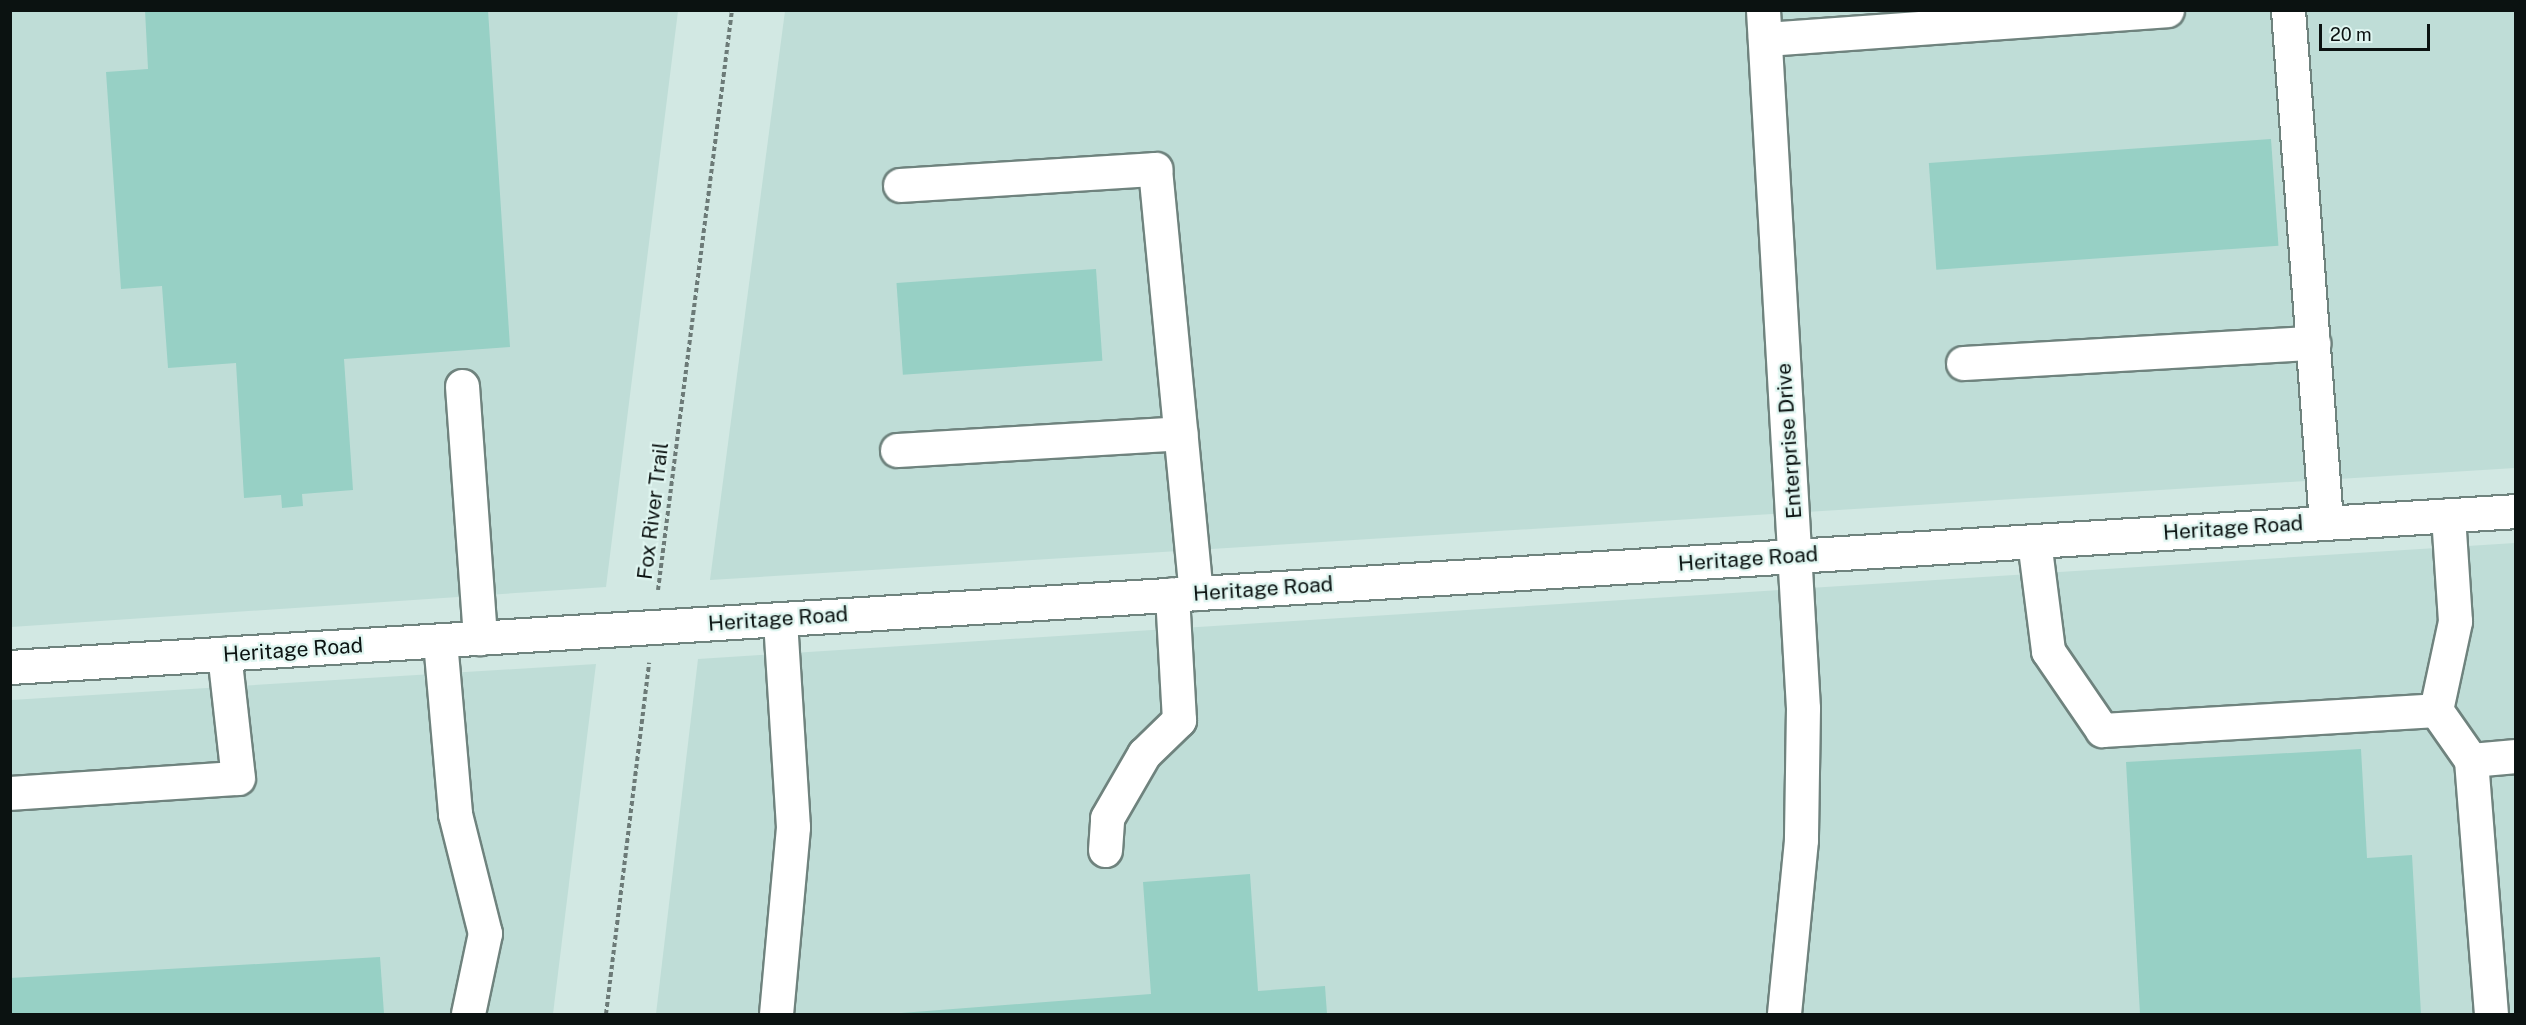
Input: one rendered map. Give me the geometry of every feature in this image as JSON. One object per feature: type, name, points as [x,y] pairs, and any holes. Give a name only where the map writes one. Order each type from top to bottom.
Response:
[{"type":"main road","points":[[1764,25],[2167,10]]},
{"type":"main road","points":[[2288,10],[2326,522]]},
{"type":"main road","name":"Enterprise Drive","points":[[1764,25],[1803,708],[1801,840],[1784,1014]]},
{"type":"main road","points":[[900,185],[1155,169],[1180,433],[1184,594],[1179,720],[1144,754],[1107,818],[1106,850]]},
{"type":"main road","points":[[1963,363],[2313,343]]},
{"type":"main road","points":[[462,386],[480,638]]},
{"type":"main road","points":[[897,450],[1180,433]]},
{"type":"main road","name":"Heritage Road","points":[[10,667],[2516,511]]},
{"type":"main road","points":[[2448,515],[2455,621],[2436,710],[2471,759],[2491,1014]]},
{"type":"main road","points":[[2034,541],[2048,651],[2102,730],[2436,710]]},
{"type":"main road","points":[[776,1014],[793,827],[780,619]]},
{"type":"main road","points":[[440,641],[455,814],[485,933],[468,1014]]},
{"type":"main road","points":[[10,793],[238,778],[224,654]]},
{"type":"main road","points":[[2471,759],[2516,756]]},
{"type":"path","name":"Fox River Trail","points":[[606,1014],[732,10]]},
{"type":"shaded area","points":[[11,11],[678,11],[606,587],[11,627]]},
{"type":"shaded area","points":[[785,11],[2515,11],[2515,468],[710,580]]},
{"type":"shaded area","points":[[2515,543],[2515,1014],[656,1014],[698,659]]},
{"type":"shaded area","points":[[596,664],[553,1014],[11,1014],[11,700]]},
{"type":"building","points":[[145,10],[488,10],[510,347],[344,359],[353,490],[302,494],[303,506],[282,508],[281,495],[244,498],[236,363],[168,368],[162,286],[121,289],[106,72],[148,69]]},
{"type":"building","points":[[2271,139],[2278,246],[1936,270],[1929,163]]},
{"type":"building","points":[[1096,269],[1102,361],[903,375],[896,283]]},
{"type":"building","points":[[2361,749],[2367,858],[2412,855],[2421,1014],[2140,1014],[2126,762]]},
{"type":"building","points":[[1250,874],[1258,991],[1325,986],[1327,1014],[888,1014],[1151,994],[1143,882]]},
{"type":"building","points":[[380,957],[384,1014],[10,1014],[10,978]]}]
